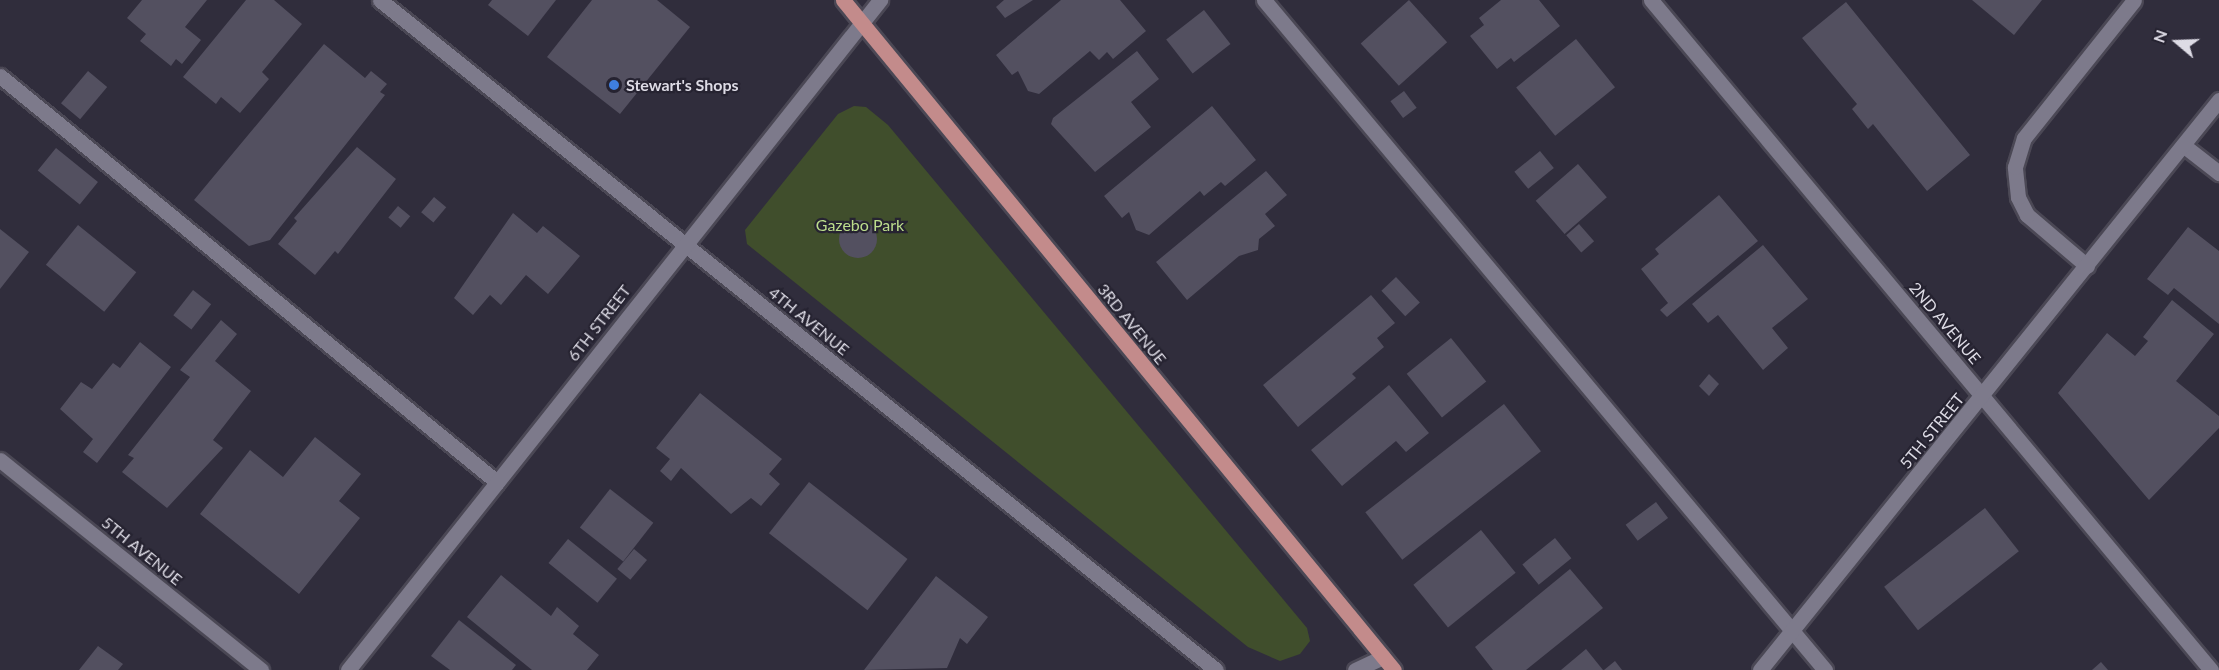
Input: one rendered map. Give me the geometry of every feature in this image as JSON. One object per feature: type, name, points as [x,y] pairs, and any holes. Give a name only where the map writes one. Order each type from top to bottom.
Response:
[{"type":"main road","name":"3RD AVENUE","points":[[843,0],[1394,670]]},
{"type":"street","name":"4TH AVENUE","points":[[380,0],[1216,670]]},
{"type":"street","name":"6TH STREET","points":[[348,670],[880,0]]},
{"type":"street","points":[[1264,0],[1825,670]]},
{"type":"street","name":"2ND AVENUE","points":[[1651,0],[2211,670]]},
{"type":"street","points":[[2087,266],[2027,215],[2018,197],[2015,167],[2024,138],[2134,0]]},
{"type":"street","points":[[0,76],[497,482]]},
{"type":"street","name":"5TH STREET","points":[[1760,670],[1983,397],[2219,100]]},
{"type":"street","points":[[2183,145],[2219,173]]},
{"type":"street","name":"5TH AVENUE","points":[[0,460],[261,670]]},
{"type":"street","points":[[1355,670],[1383,657]]},
{"type":"green space","name":"Gazebo Park","points":[[854,106],[866,107],[888,125],[1307,628],[1310,641],[1300,654],[1280,661],[1248,647],[747,244],[745,230],[838,114]]},
{"type":"building","points":[[142,0],[207,0],[185,27],[201,40],[182,64],[176,59],[171,66],[140,41],[146,34],[127,18]]},
{"type":"building","points":[[246,0],[274,0],[302,24],[262,72],[269,79],[240,113],[221,97],[216,104],[183,77]]},
{"type":"building","points":[[492,0],[556,0],[528,36],[488,5]]},
{"type":"building","name":"Stewart's Shops","points":[[592,0],[657,0],[690,27],[620,114],[547,57]]},
{"type":"building","points":[[1004,0],[1033,0],[1005,18],[996,7]]},
{"type":"building","points":[[1061,0],[1120,0],[1146,31],[1113,59],[1107,52],[1099,60],[1090,51],[1039,94],[1028,91],[1018,71],[1012,75],[996,55]]},
{"type":"building","points":[[1409,0],[1447,42],[1399,86],[1361,43]]},
{"type":"building","points":[[1501,0],[1539,0],[1560,26],[1514,62],[1511,58],[1497,69],[1470,36],[1484,25],[1479,18]]},
{"type":"building","points":[[1972,0],[2042,0],[2014,35]]},
{"type":"building","points":[[1846,2],[1970,155],[1927,191],[1873,124],[1868,129],[1852,109],[1857,104],[1802,38]]},
{"type":"building","points":[[1204,10],[1230,44],[1193,73],[1166,40]]},
{"type":"building","points":[[1576,39],[1615,87],[1555,136],[1516,87]]},
{"type":"building","points":[[324,44],[365,78],[371,71],[387,84],[380,92],[385,95],[270,240],[249,246],[194,200]]},
{"type":"building","points":[[1137,51],[1159,79],[1131,102],[1151,127],[1095,172],[1051,124],[1053,118]]},
{"type":"building","points":[[88,71],[107,87],[80,119],[61,103]]},
{"type":"building","points":[[1404,91],[1417,108],[1403,118],[1390,101]]},
{"type":"building","points":[[1212,106],[1256,160],[1225,186],[1221,182],[1204,196],[1200,191],[1149,235],[1136,230],[1129,212],[1122,218],[1104,196]]},
{"type":"building","points":[[357,147],[396,179],[338,254],[335,251],[315,275],[278,244],[297,221],[294,218]]},
{"type":"building","points":[[56,148],[98,182],[80,205],[38,171]]},
{"type":"building","points":[[1540,151],[1554,168],[1528,189],[1514,172]]},
{"type":"building","points":[[1578,164],[1607,197],[1565,234],[1536,201]]},
{"type":"building","points":[[1266,171],[1287,195],[1265,214],[1275,226],[1259,239],[1258,250],[1239,256],[1187,300],[1156,262]]},
{"type":"building","points":[[1719,195],[1758,241],[1667,317],[1660,310],[1668,303],[1641,269],[1659,254],[1655,249]]},
{"type":"building","points":[[434,197],[446,207],[433,223],[421,212]]},
{"type":"building","points":[[398,206],[410,216],[401,228],[388,217]]},
{"type":"building","points":[[513,213],[537,233],[543,226],[580,256],[548,294],[526,275],[501,305],[490,295],[473,315],[454,298]]},
{"type":"building","points":[[858,220],[871,226],[877,239],[871,252],[858,258],[845,252],[839,239],[845,226]]},
{"type":"building","points":[[1579,224],[1594,241],[1581,253],[1566,235]]},
{"type":"building","points":[[78,225],[136,272],[104,312],[46,265]]},
{"type":"building","points":[[2188,227],[2219,251],[2219,324],[2174,288],[2168,295],[2147,279]]},
{"type":"building","points":[[0,229],[29,252],[0,289]]},
{"type":"building","points":[[1763,245],[1808,299],[1772,328],[1788,348],[1763,370],[1718,315],[1708,323],[1692,304]]},
{"type":"building","points":[[1396,277],[1420,303],[1405,316],[1381,291]]},
{"type":"building","points":[[193,290],[211,304],[191,329],[173,315]]},
{"type":"building","points":[[1371,295],[1395,323],[1377,338],[1384,347],[1352,374],[1356,378],[1298,427],[1263,385]]},
{"type":"building","points":[[2172,300],[2214,334],[2176,381],[2219,416],[2219,428],[2149,500],[2058,393],[2107,333],[2135,356],[2148,341],[2143,337]]},
{"type":"building","points":[[221,320],[237,334],[215,361],[251,391],[213,440],[223,448],[167,508],[122,472],[134,458],[128,455],[190,377],[180,370]]},
{"type":"building","points":[[1451,338],[1486,382],[1442,417],[1407,374]]},
{"type":"building","points":[[140,342],[171,367],[97,463],[83,452],[93,439],[60,409],[81,382],[92,389],[113,363],[120,368]]},
{"type":"building","points":[[1709,374],[1719,384],[1709,396],[1699,386]]},
{"type":"building","points":[[1389,385],[1429,433],[1406,452],[1396,441],[1342,486],[1311,450]]},
{"type":"building","points":[[700,393],[782,459],[769,474],[780,484],[761,506],[751,498],[731,514],[681,468],[671,481],[660,471],[670,459],[656,448]]},
{"type":"building","points":[[1504,404],[1541,451],[1402,560],[1365,512]]},
{"type":"building","points":[[315,437],[361,474],[339,501],[360,518],[299,594],[200,514],[250,450],[283,477]]},
{"type":"building","points":[[809,482],[908,559],[867,610],[769,533]]},
{"type":"building","points":[[610,489],[653,523],[623,561],[580,528]]},
{"type":"building","points":[[1656,502],[1668,518],[1638,541],[1626,525]]},
{"type":"building","points":[[1985,508],[2019,551],[1918,630],[1884,587]]},
{"type":"building","points":[[1481,530],[1516,573],[1448,627],[1413,585]]},
{"type":"building","points":[[1555,538],[1571,558],[1539,585],[1522,564]]},
{"type":"building","points":[[568,539],[617,579],[597,603],[548,563]]},
{"type":"building","points":[[634,549],[647,560],[630,580],[617,569]]},
{"type":"building","points":[[1570,569],[1603,608],[1526,670],[1493,670],[1475,647]]},
{"type":"building","points":[[501,575],[551,616],[557,607],[579,626],[573,634],[599,655],[587,670],[532,670],[467,617]]},
{"type":"building","points":[[936,576],[988,617],[967,644],[960,638],[947,668],[864,670]]},
{"type":"building","points":[[459,620],[516,665],[512,670],[450,670],[431,656]]},
{"type":"building","points":[[98,646],[123,664],[118,670],[79,670]]},
{"type":"building","points":[[1586,649],[1603,670],[1561,670]]},
{"type":"building","points":[[1615,661],[1622,670],[1604,670]]},
{"type":"building","points":[[2101,662],[2108,670],[2092,670]]},
{"type":"place","name":"Stewart's Shops","points":[[614,85]]}]
